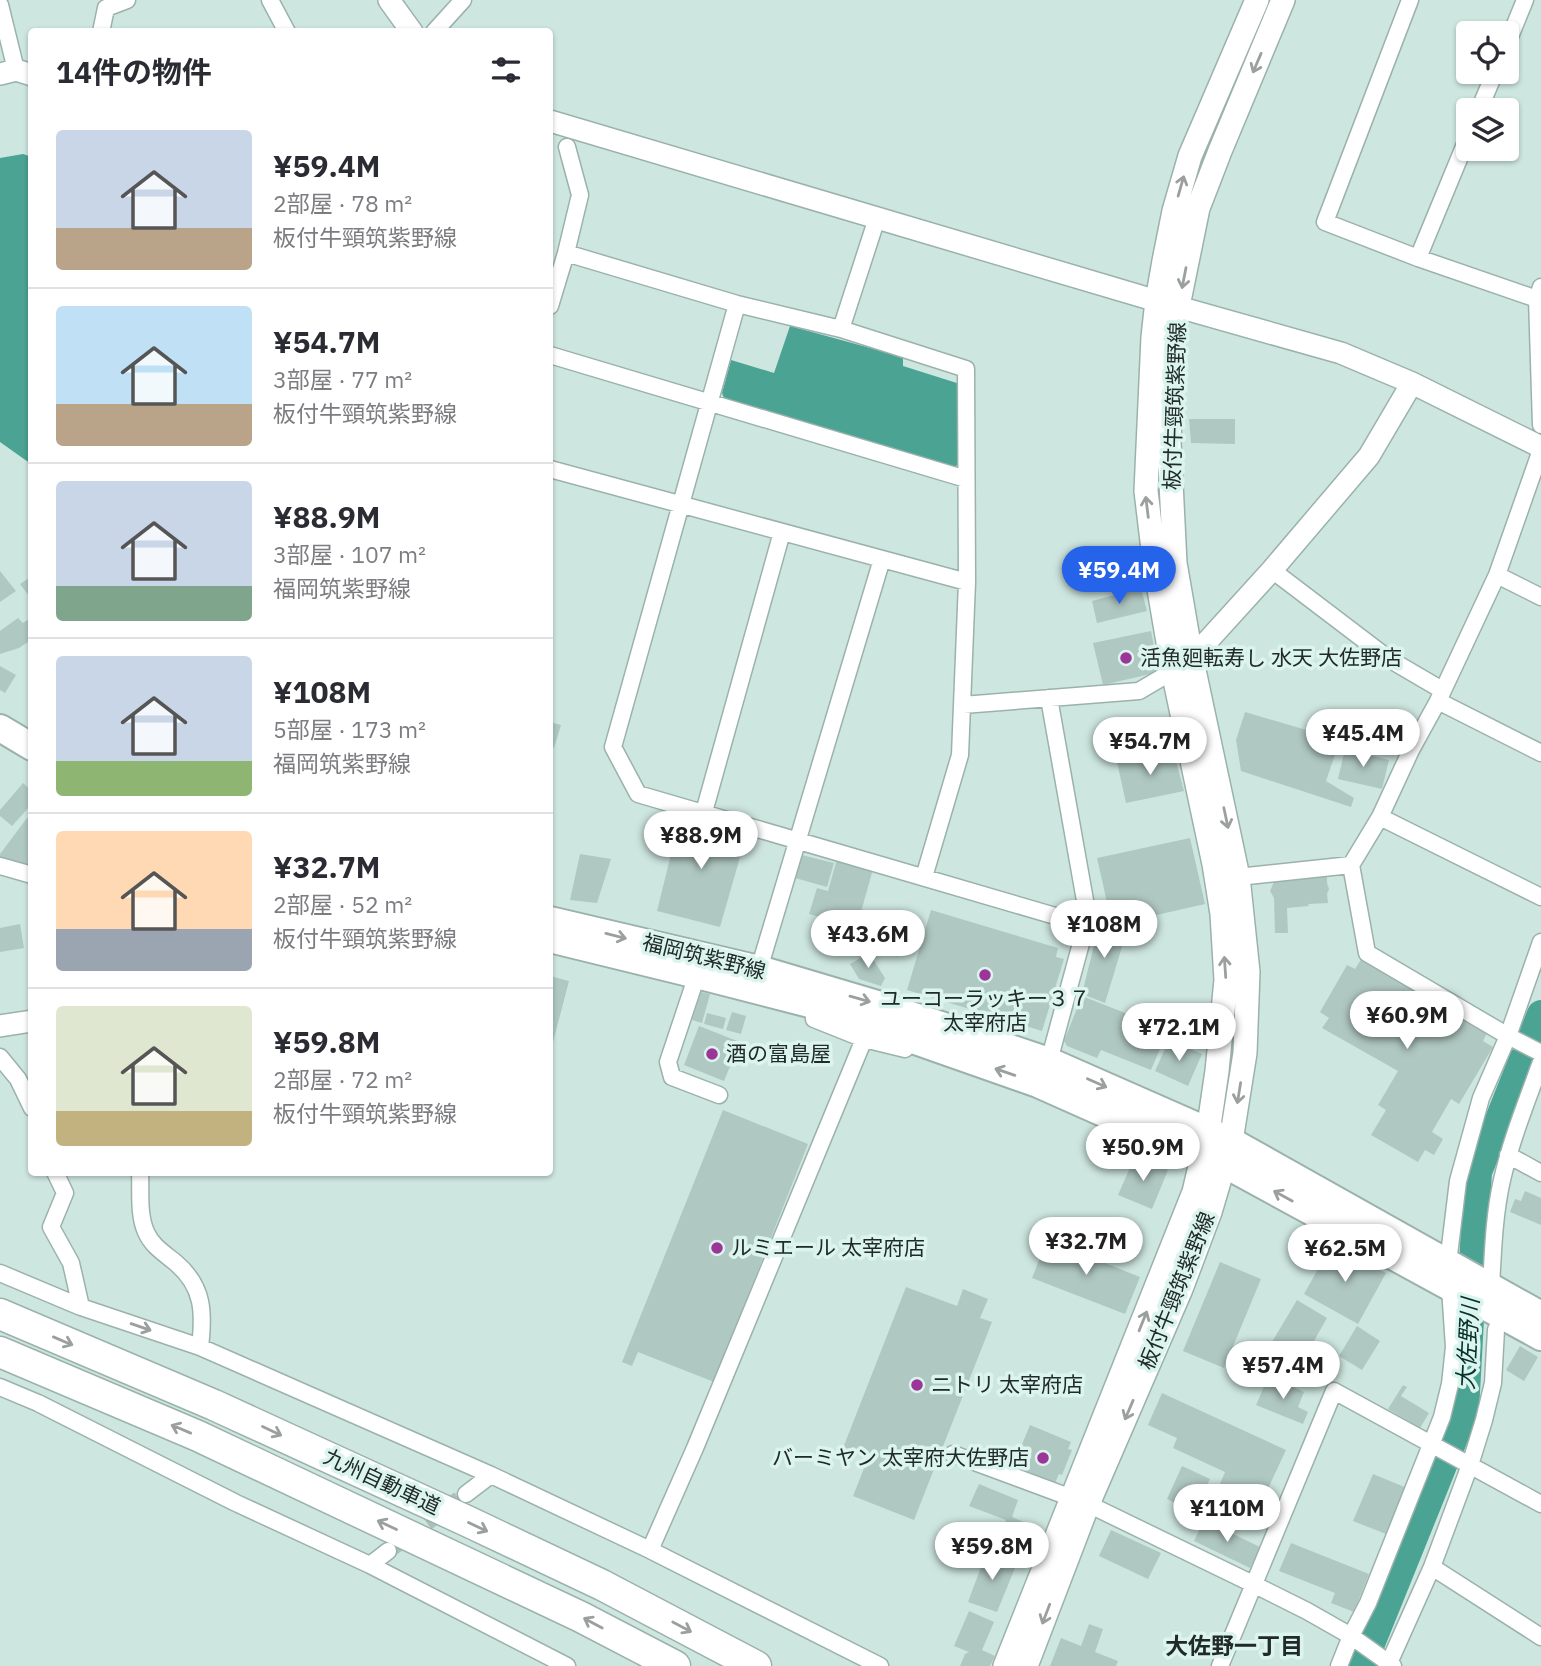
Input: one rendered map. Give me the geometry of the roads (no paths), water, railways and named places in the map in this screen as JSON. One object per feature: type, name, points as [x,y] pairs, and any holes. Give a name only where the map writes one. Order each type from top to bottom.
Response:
[{"type":"highway","name":"九州自動車道","points":[[0,1314],[214,1405],[481,1528],[602,1585],[756,1666]]},
{"type":"highway","name":"九州自動車道","points":[[0,1352],[198,1436],[581,1617],[675,1666]]},
{"type":"main road","name":"板付牛頸筑紫野線","points":[[1026,1666],[1080,1501],[1194,1192],[1216,1149],[1245,1054],[1248,972],[1238,877],[1191,656],[1175,563],[1170,442],[1172,360],[1167,303],[1174,211],[1189,156],[1257,0]]},
{"type":"main road","name":"板付牛頸筑紫野線","points":[[1216,1149],[1217,1072],[1226,980],[1222,914],[1154,566],[1146,491],[1153,337],[1220,150],[1283,0]]},
{"type":"main road","points":[[0,707],[28,724]]},
{"type":"main road","points":[[0,728],[28,745]]},
{"type":"main road","name":"福岡筑紫野線","points":[[553,921],[759,970],[887,1007],[1049,1061],[1449,1275],[1541,1337]]},
{"type":"main road","name":"福岡筑紫野線","points":[[553,940],[813,1006],[1216,1149]]},
{"type":"main road","name":"福岡筑紫野線","points":[[1494,1303],[1541,1315]]},
{"type":"main road","name":"板付牛頸筑紫野線","points":[[1005,1666],[1080,1501]]},
{"type":"street","points":[[103,28],[106,8],[127,0]]},
{"type":"street","points":[[270,0],[285,28]]},
{"type":"street","points":[[389,0],[409,28]]},
{"type":"street","points":[[438,28],[463,0]]},
{"type":"street","points":[[1410,0],[1325,222],[1418,258],[1539,293],[1541,425]]},
{"type":"street","points":[[1516,21],[1525,0]]},
{"type":"street","points":[[0,5],[16,73]]},
{"type":"street","points":[[553,122],[1341,353],[1412,383],[1541,449],[1497,575],[1380,817],[1351,865],[1367,953],[1541,1053]]},
{"type":"street","points":[[553,296],[580,195],[567,146]]},
{"type":"street","points":[[1418,258],[1458,161]]},
{"type":"street","points":[[841,329],[877,218]]},
{"type":"street","points":[[566,253],[737,304],[841,329],[967,369],[967,582],[960,755],[923,877]]},
{"type":"street","points":[[737,304],[614,747],[638,794],[1086,925]]},
{"type":"street","points":[[553,356],[966,479]]},
{"type":"street","points":[[963,705],[1139,691],[1173,671],[1203,646],[1369,456],[1412,383]]},
{"type":"street","points":[[553,470],[967,582]]},
{"type":"street","points":[[704,812],[782,532]]},
{"type":"street","points":[[759,970],[882,559]]},
{"type":"street","points":[[1272,570],[1440,695],[1541,753]]},
{"type":"street","points":[[1497,575],[1541,597]]},
{"type":"street","points":[[1049,698],[1086,906],[1086,925],[1049,1061]]},
{"type":"street","points":[[1380,817],[1541,897]]},
{"type":"street","points":[[1238,877],[1351,865]]},
{"type":"street","points":[[0,866],[28,874]]},
{"type":"street","points":[[1339,1666],[1354,1639],[1435,1447],[1450,1384],[1454,1347],[1449,1275],[1458,1181],[1481,1098],[1508,1036],[1541,942]]},
{"type":"street","points":[[697,975],[668,1062],[671,1077],[719,1095]]},
{"type":"street","points":[[813,1006],[814,1019],[864,1039],[913,1051],[935,1048]]},
{"type":"street","points":[[0,1026],[28,1022]]},
{"type":"street","points":[[650,1550],[695,1448],[864,1039]]},
{"type":"street","points":[[0,1057],[18,1079],[28,1100]]},
{"type":"street","points":[[953,1454],[1080,1501],[1307,1611],[1389,1662],[1432,1567],[1465,1463],[1484,1420],[1493,1383],[1496,1213],[1508,1155],[1541,1062]]},
{"type":"street","points":[[1508,1155],[1541,1173]]},
{"type":"street","points":[[57,1176],[65,1193],[51,1227],[71,1263],[81,1307]]},
{"type":"street","points":[[140,1176],[141,1214],[146,1232],[156,1247],[191,1279],[200,1296],[203,1321],[200,1347]]},
{"type":"street","points":[[0,1273],[81,1307],[200,1347],[491,1475],[650,1550],[880,1666]]},
{"type":"street","points":[[0,1387],[236,1503],[370,1565],[567,1666]]},
{"type":"street","points":[[1220,1666],[1334,1391],[1541,1504]]},
{"type":"street","points":[[466,1494],[491,1475]]},
{"type":"street","points":[[370,1565],[388,1551]]},
{"type":"street","points":[[1432,1567],[1541,1637]]},
{"type":"waterway","name":"大佐野川","points":[[1362,1666],[1465,1411],[1478,1172],[1541,1014]]},
{"type":"tunnel","points":[[388,1551],[466,1494]]},
{"type":"place","name":"活魚廻転寿し 水天 大佐野店","points":[[1126,658]]},
{"type":"place","name":"ユーコーラッキー３７ 太宰府店","points":[[985,975]]},
{"type":"place","name":"酒の富島屋","points":[[712,1054]]},
{"type":"place","name":"ルミエール 太宰府店","points":[[717,1248]]},
{"type":"place","name":"ニトリ 太宰府店","points":[[917,1385]]},
{"type":"place","name":"バーミヤン 太宰府大佐野店","points":[[1043,1458]]},
{"type":"district","name":"大佐野一丁目","points":[[1234,1646]]}]
